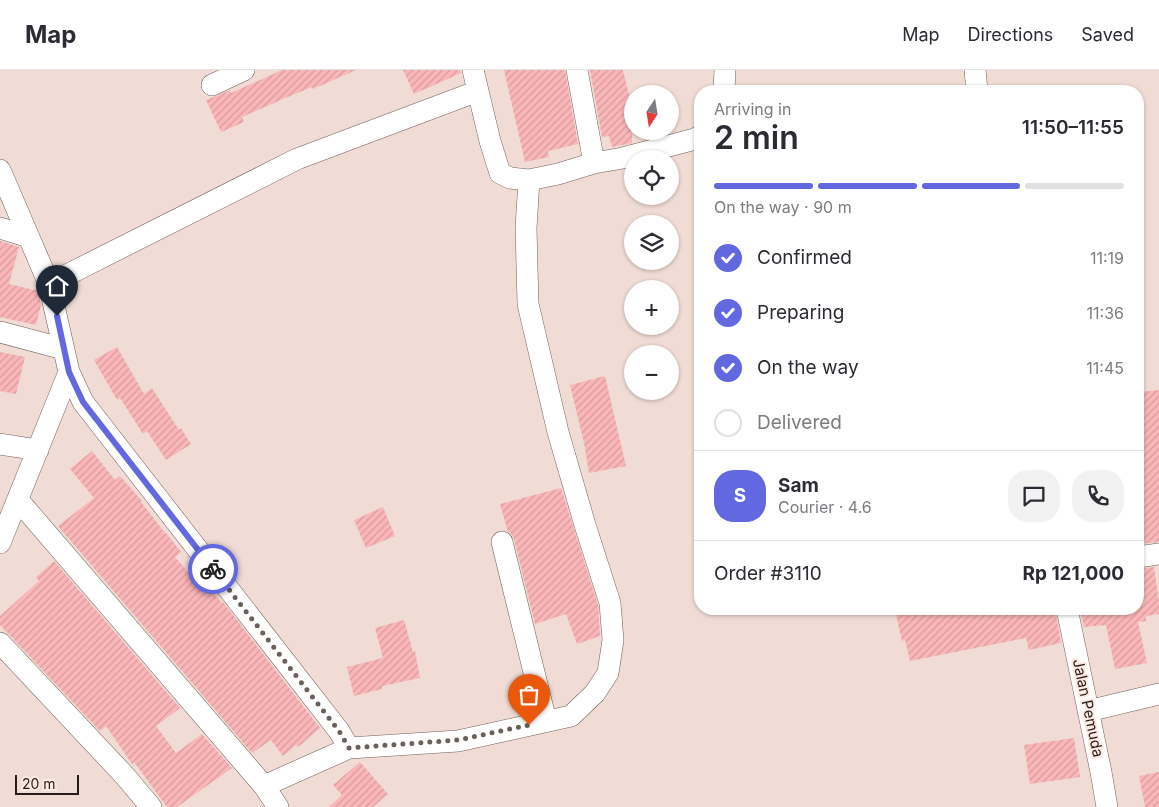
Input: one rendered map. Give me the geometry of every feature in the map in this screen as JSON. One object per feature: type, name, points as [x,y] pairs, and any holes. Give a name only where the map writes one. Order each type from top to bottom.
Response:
[{"type":"street","points":[[212,85],[244,70]]},
{"type":"street","points":[[473,70],[490,141],[500,173],[510,178],[529,180],[558,174],[594,163],[623,158],[694,139]]},
{"type":"street","points":[[577,70],[594,163]]},
{"type":"street","points":[[724,85],[725,70]]},
{"type":"street","points":[[975,70],[976,85]]},
{"type":"street","points":[[49,284],[297,159],[478,92]]},
{"type":"street","points":[[0,170],[49,284],[69,372],[83,402],[339,731],[349,748]]},
{"type":"street","points":[[264,786],[349,748],[458,740],[571,716],[595,693],[608,673],[613,640],[610,603],[558,432],[528,304],[526,228],[529,180]]},
{"type":"street","points":[[0,228],[29,237]]},
{"type":"street","points":[[0,332],[64,349]]},
{"type":"street","points":[[0,543],[69,372]]},
{"type":"street","points":[[0,444],[38,450]]},
{"type":"street","points":[[18,500],[264,786],[278,807]]},
{"type":"street","points":[[502,542],[546,721]]},
{"type":"street","points":[[1144,556],[1159,554]]},
{"type":"street","name":"Jalan Pemuda","points":[[1069,615],[1107,807]]},
{"type":"street","points":[[0,643],[152,807]]},
{"type":"street","points":[[1088,711],[1159,694]]},
{"type":"building","points":[[282,70],[356,70],[242,117],[244,122],[221,132],[206,100],[230,90],[231,93]]},
{"type":"building","points":[[403,70],[461,70],[461,73],[414,94]]},
{"type":"building","points":[[504,70],[565,70],[578,144],[548,151],[549,157],[525,162]]},
{"type":"building","points":[[590,70],[623,70],[627,85],[624,85],[624,140],[632,140],[632,143],[612,147],[609,136],[602,137]]},
{"type":"building","points":[[0,241],[19,247],[9,284],[38,291],[41,305],[36,325],[0,317]]},
{"type":"building","points":[[117,347],[144,394],[152,388],[179,430],[181,428],[191,444],[166,460],[147,431],[143,434],[120,398],[117,400],[94,360]]},
{"type":"building","points":[[0,352],[25,357],[16,394],[0,391]]},
{"type":"building","points":[[605,376],[626,466],[589,473],[570,385]]},
{"type":"building","points":[[1159,390],[1159,542],[1144,543],[1144,391]]},
{"type":"building","points":[[92,451],[115,480],[120,476],[142,501],[181,552],[175,557],[201,587],[205,584],[223,602],[320,728],[298,747],[296,745],[283,756],[271,740],[252,753],[58,526],[94,498],[70,469]]},
{"type":"building","points":[[561,488],[598,605],[600,636],[577,644],[566,614],[535,624],[514,539],[508,532],[500,504]]},
{"type":"building","points":[[383,507],[395,536],[366,548],[354,520]]},
{"type":"building","points":[[54,561],[180,708],[156,726],[176,753],[202,734],[232,768],[177,807],[167,807],[134,762],[132,764],[106,726],[100,731],[0,625],[0,616],[39,581],[36,577]]},
{"type":"building","points":[[1154,567],[1159,602],[1159,614],[1146,616],[1146,621],[1138,622],[1147,663],[1115,669],[1106,625],[1084,627],[1081,615],[1144,615],[1144,568]]},
{"type":"building","points":[[896,615],[1056,615],[1061,643],[1029,650],[1026,638],[910,661],[905,640],[902,641]]},
{"type":"building","points":[[404,620],[413,652],[415,651],[420,678],[382,686],[382,689],[354,696],[347,667],[383,658],[375,628]]},
{"type":"building","points":[[1074,738],[1080,777],[1030,784],[1024,745]]},
{"type":"building","points":[[360,762],[388,794],[373,807],[329,807],[342,795],[333,785]]},
{"type":"building","points":[[1159,772],[1159,807],[1145,807],[1139,776]]},
{"type":"way so far","points":[[213,569],[339,731],[349,748],[458,740],[529,725]]},
{"type":"route","points":[[57,316],[69,372],[83,402],[213,569]]}]
